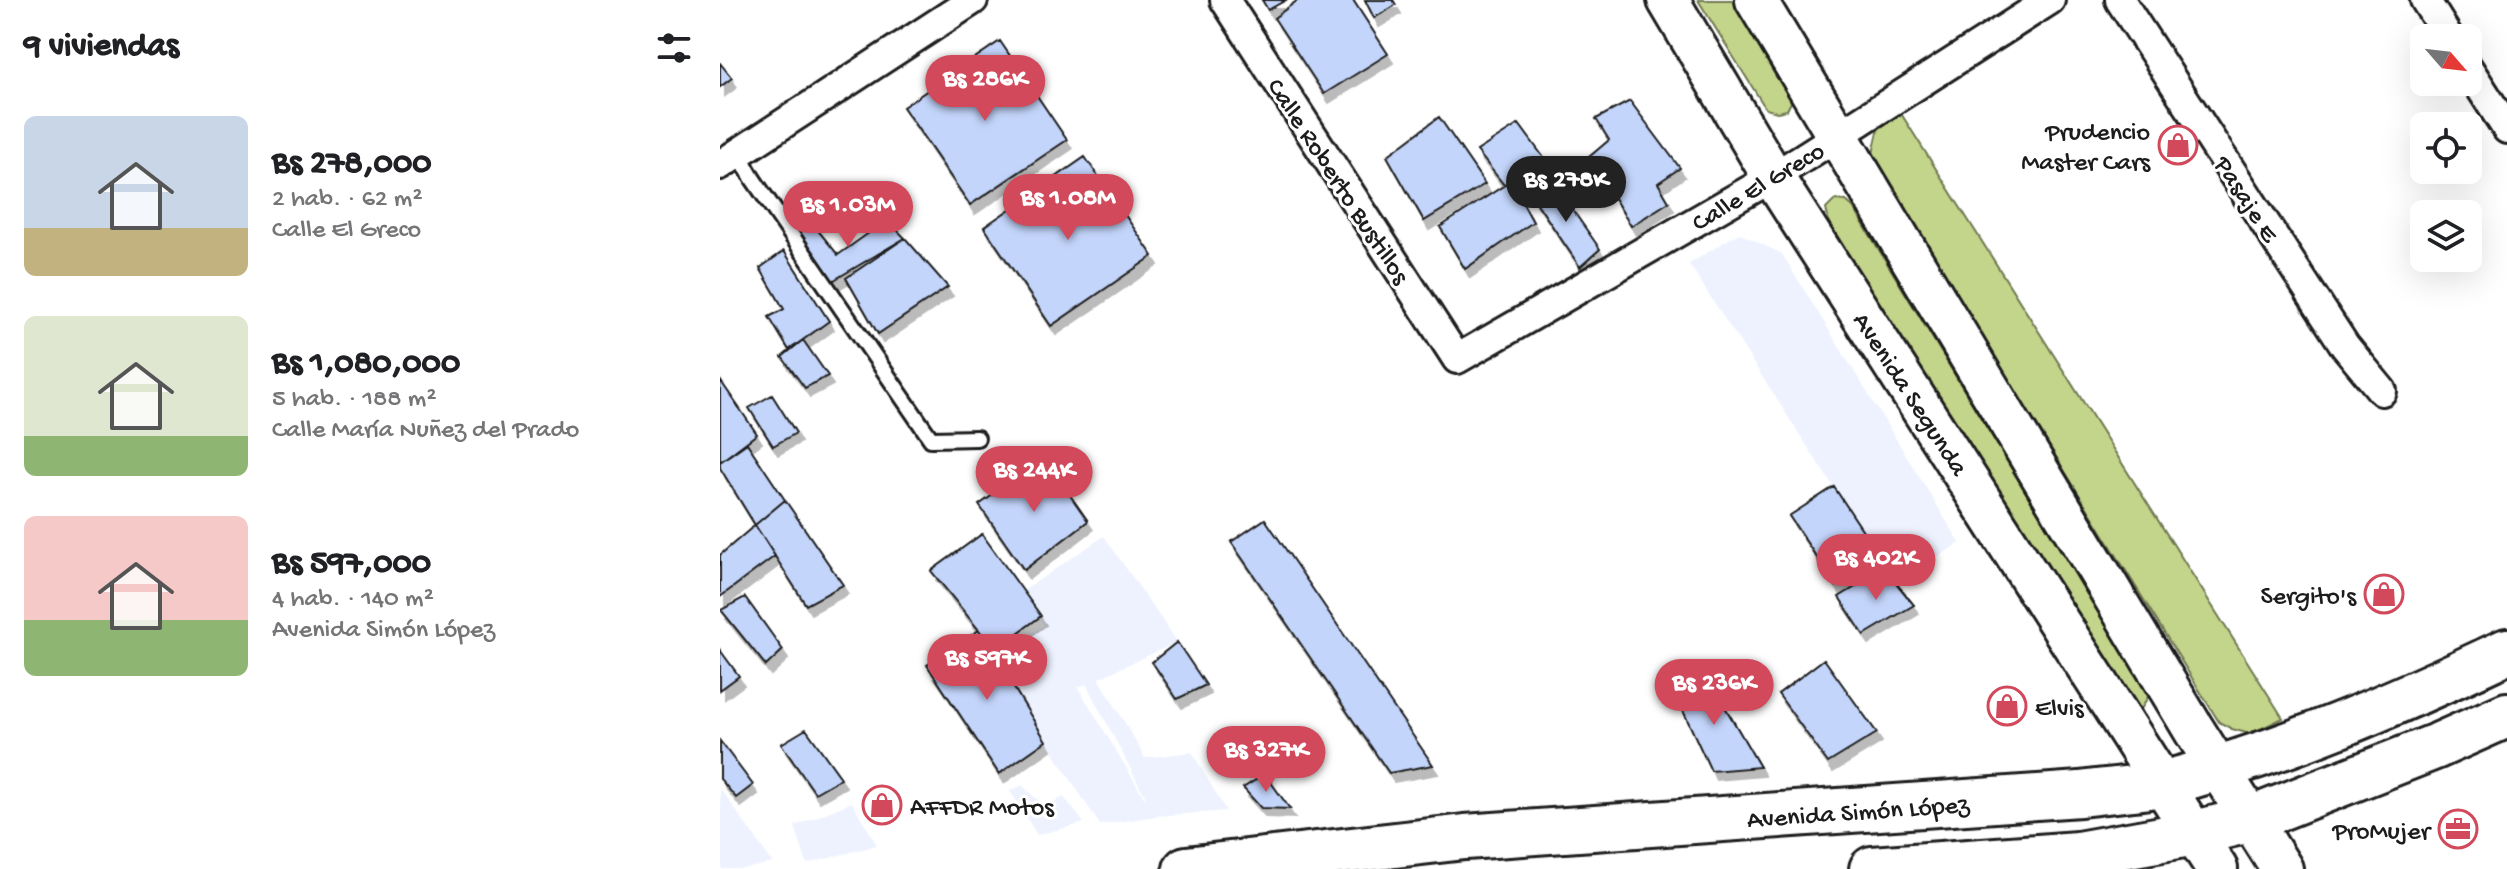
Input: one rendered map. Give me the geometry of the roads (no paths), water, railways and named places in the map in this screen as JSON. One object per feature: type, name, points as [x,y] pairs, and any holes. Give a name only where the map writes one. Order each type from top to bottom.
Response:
[{"type":"main road","name":"Avenida Segunda","points":[[1668,0],[1773,177],[2206,851]]},
{"type":"main road","points":[[1756,0],[2249,820],[2282,869]]},
{"type":"main road","name":"Avenida Simón López","points":[[1186,869],[1465,837],[2080,794],[2162,783],[2318,733],[2416,694],[2507,651]]},
{"type":"main road","points":[[1872,869],[2078,854],[2206,851],[2249,820],[2507,715]]},
{"type":"street","points":[[729,159],[973,0]]},
{"type":"street","name":"Calle Roberto Bustillos","points":[[1225,0],[1457,359]]},
{"type":"street","name":"Calle El Greco","points":[[1457,359],[1838,138],[2050,0]]},
{"type":"street","name":"Pasaje E","points":[[2120,0],[2345,346],[2382,391]]},
{"type":"street","points":[[2425,0],[2440,24]]},
{"type":"street","points":[[2482,90],[2507,129]]},
{"type":"lane","points":[[729,159],[753,179],[931,439],[977,438]]},
{"type":"place","name":"Prudencio Master Cars","points":[[2178,145]]},
{"type":"place","name":"Sergito's","points":[[2384,594]]},
{"type":"place","name":"Elvis","points":[[2007,706]]},
{"type":"place","name":"AFFDR Motos","points":[[882,805]]},
{"type":"place","name":"ProMujer","points":[[2458,829]]}]
